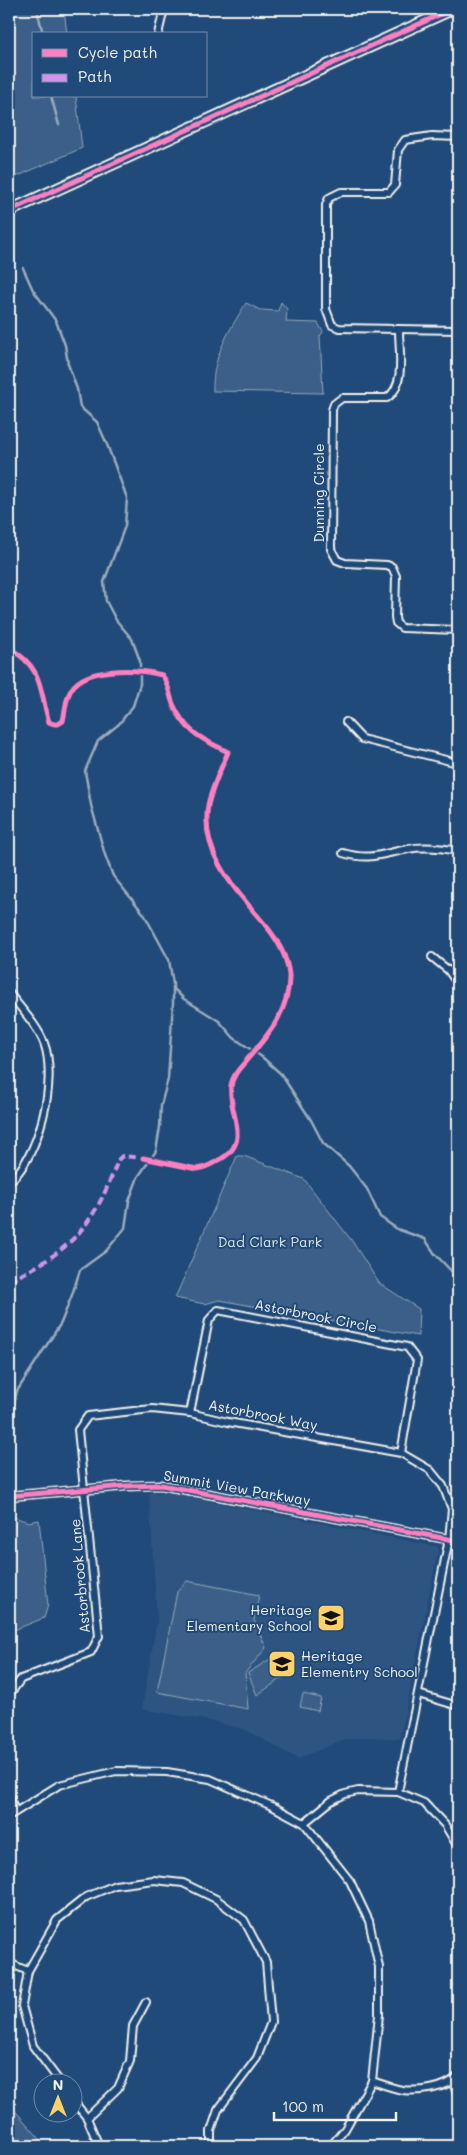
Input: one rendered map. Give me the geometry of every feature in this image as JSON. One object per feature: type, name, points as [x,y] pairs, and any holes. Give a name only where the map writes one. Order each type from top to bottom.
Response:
[{"type":"main road","points":[[9,211],[452,9]]},
{"type":"street","points":[[158,32],[164,9]]},
{"type":"street","points":[[458,137],[432,136],[405,140],[398,150],[395,186],[393,189],[389,192],[341,192],[329,198],[326,205],[326,310],[332,325],[339,328],[458,330]]},
{"type":"street","name":"Dunning Circle","points":[[399,330],[398,381],[392,394],[386,398],[342,398],[334,404],[332,410],[331,549],[338,560],[345,563],[387,565],[392,567],[396,576],[395,617],[396,623],[402,628],[458,630]]},
{"type":"street","points":[[346,722],[362,739],[458,763]]},
{"type":"street","points":[[343,853],[371,858],[410,849],[439,848],[458,851]]},
{"type":"street","points":[[432,958],[448,970],[458,984]]},
{"type":"street","points":[[9,993],[29,1018],[44,1044],[49,1079],[48,1099],[34,1145],[19,1174],[9,1182]]},
{"type":"street","name":"Astorbrook Circle","points":[[190,1413],[209,1320],[218,1310],[407,1347],[417,1360],[401,1453]]},
{"type":"street","name":"Astorbrook Way","points":[[84,1490],[78,1430],[88,1416],[152,1409],[190,1413],[228,1422],[401,1453],[430,1470],[443,1486],[452,1509],[448,1539],[398,1792]]},
{"type":"street","name":"Summit View Parkway","points":[[9,1496],[146,1485],[182,1487],[458,1541]]},
{"type":"street","name":"Astorbrook Lane","points":[[9,1695],[21,1679],[91,1652],[99,1636],[84,1490]]},
{"type":"street","points":[[418,1694],[458,1706]]},
{"type":"street","points":[[9,1816],[59,1785],[116,1771],[167,1772],[210,1779],[274,1807],[304,1823],[350,1881],[369,1922],[379,1967],[379,2015],[372,2081],[345,2130],[331,2146]]},
{"type":"street","points":[[304,1823],[331,1801],[345,1794],[358,1791],[398,1792],[424,1804],[446,1825],[458,1847]]},
{"type":"street","points":[[9,1795],[15,1811]]},
{"type":"street","points":[[52,2072],[32,2046],[22,2006],[28,1971],[57,1920],[86,1898],[115,1885],[154,1880],[183,1883],[216,1899],[244,1920],[266,1962],[271,2022],[257,2058],[218,2110],[211,2131],[211,2146]]},
{"type":"street","points":[[9,1963],[28,1971]]},
{"type":"street","points":[[88,2118],[118,2088],[130,2061],[134,2026],[146,2002]]},
{"type":"street","points":[[372,2081],[402,2090],[425,2090],[453,2082],[458,2076]]},
{"type":"street","points":[[453,2082],[458,2097]]},
{"type":"street","points":[[82,2111],[88,2118],[99,2146]]},
{"type":"shaded area","name":"Heritage Elementry School","points":[[149,1493],[169,1493],[439,1547],[400,1739],[367,1737],[342,1740],[298,1759],[246,1730],[211,1721],[142,1709],[157,1620]]},
{"type":"green space","points":[[9,9],[64,9],[67,32],[32,32],[32,98],[76,98],[82,148],[9,180]]},
{"type":"green space","points":[[281,302],[287,309],[286,322],[318,323],[323,332],[320,336],[323,393],[213,391],[215,366],[223,344],[246,303],[260,310],[278,311]]},
{"type":"green space","name":"Dad Clark Park","points":[[237,1156],[244,1156],[304,1179],[352,1241],[379,1283],[419,1309],[418,1336],[219,1300],[205,1304],[175,1298]]},
{"type":"green space","points":[[9,1515],[28,1522],[39,1520],[48,1605],[44,1618],[9,1632]]},
{"type":"green space","points":[[187,1581],[259,1595],[254,1620],[266,1648],[245,1673],[248,1709],[157,1692],[177,1592]]},
{"type":"green space","points":[[280,1653],[290,1673],[257,1695],[248,1673]]},
{"type":"green space","points":[[303,1694],[321,1698],[318,1711],[300,1707]]},
{"type":"green space","points":[[9,2104],[41,2140],[45,2146],[9,2146]]},
{"type":"waterway","points":[[37,9],[43,32]]},
{"type":"waterway","points":[[52,98],[59,125]]},
{"type":"waterway","points":[[9,1425],[17,1391],[61,1323],[80,1270],[106,1251],[125,1228],[129,1201],[138,1177],[156,1151],[161,1105],[168,1079],[173,1003],[173,984],[169,960],[144,914],[113,876],[91,805],[85,771],[98,741],[119,724],[133,706],[140,684],[140,661],[132,639],[116,620],[106,601],[104,582],[125,526],[127,498],[97,422],[80,407],[77,389],[68,364],[65,345],[56,321],[33,290],[23,268]]},
{"type":"waterway","points":[[174,989],[184,999],[219,1021],[234,1038],[262,1057],[281,1074],[311,1120],[323,1143],[349,1166],[367,1189],[380,1217],[397,1229],[425,1239],[435,1254],[458,1278]]},
{"type":"marked path","points":[[9,1281],[49,1258],[78,1234],[100,1202],[118,1160],[122,1156],[143,1158]]},
{"type":"cycle path","points":[[9,211],[452,9]]},
{"type":"cycle path","points":[[9,648],[29,663],[38,680],[49,722],[55,724],[63,721],[69,694],[75,685],[85,678],[110,671],[138,671],[162,675],[168,685],[173,704],[183,722],[203,739],[228,752],[208,805],[209,839],[214,854],[230,882],[276,940],[288,967],[288,988],[282,1011],[270,1032],[239,1069],[232,1082],[231,1096],[237,1135],[236,1144],[230,1152],[210,1165],[197,1169],[143,1158]]},
{"type":"cycle path","points":[[9,1496],[126,1486],[161,1485],[458,1541]]},
{"type":"place","name":"Heritage Elementary School","points":[[331,1618]]},
{"type":"place","name":"Heritage Elementry School","points":[[282,1664]]}]
